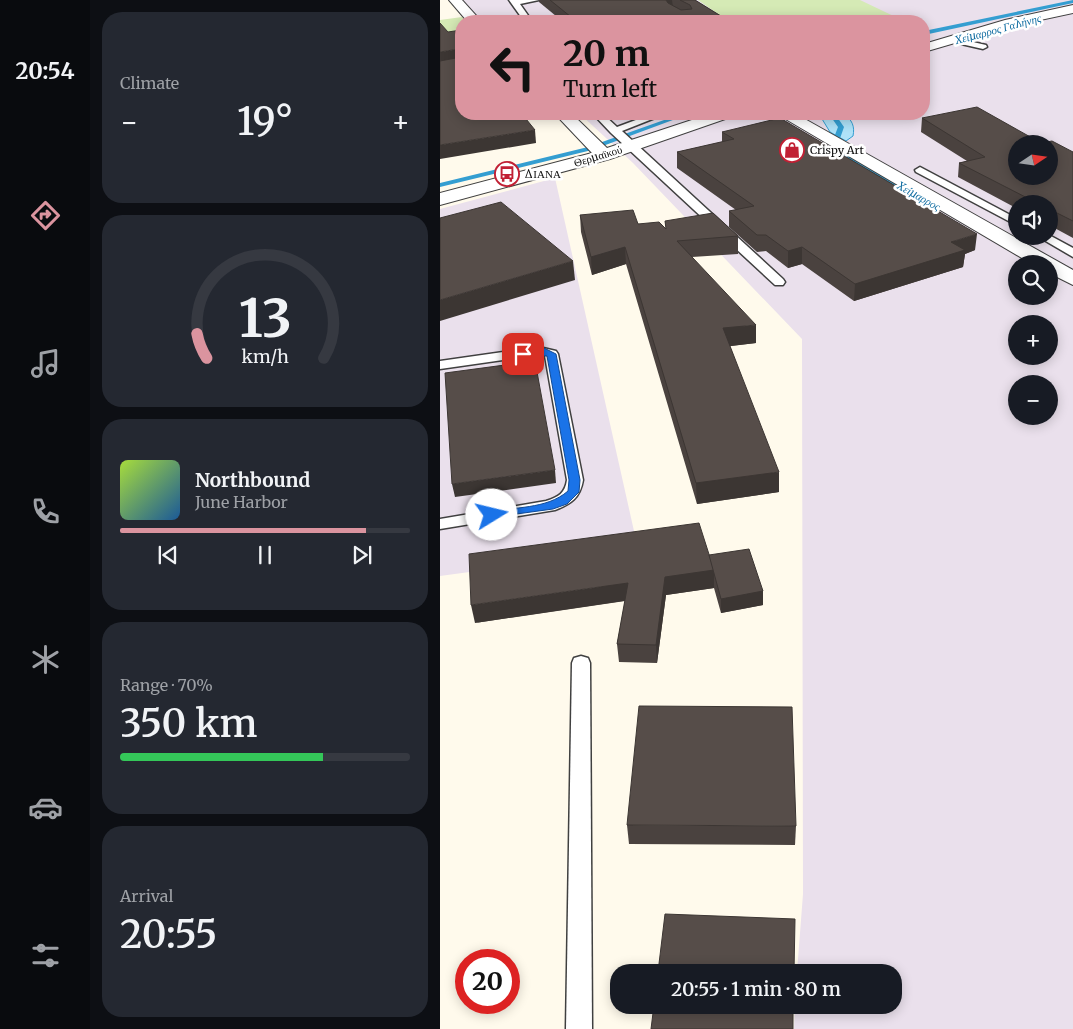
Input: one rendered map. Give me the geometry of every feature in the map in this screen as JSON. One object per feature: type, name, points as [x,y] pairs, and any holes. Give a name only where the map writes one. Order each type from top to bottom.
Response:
[{"type":"street","points":[[454,0],[468,15]]},
{"type":"street","points":[[930,46],[1010,23],[1073,9]]},
{"type":"street","points":[[569,120],[604,155]]},
{"type":"street","name":"Θερμαϊκού","points":[[440,199],[604,155],[707,120]]},
{"type":"street","points":[[796,120],[1032,255]]},
{"type":"street","points":[[1058,270],[1073,279]]},
{"type":"lane","points":[[515,1],[535,0]]},
{"type":"lane","points":[[515,1],[524,15]]},
{"type":"lane","points":[[951,39],[983,47]]},
{"type":"lane","points":[[604,120],[779,282]]},
{"type":"lane","points":[[614,131],[644,120]]},
{"type":"lane","points":[[920,170],[1008,218]]},
{"type":"lane","points":[[1058,244],[1073,252]]},
{"type":"lane","points":[[440,364],[539,351],[551,354],[575,480],[573,492],[556,504],[440,524]]},
{"type":"lane","points":[[579,1029],[581,662]]},
{"type":"shaded area","points":[[457,0],[1073,0],[1073,1029],[794,1029],[795,1014],[902,1014],[902,964],[798,964],[803,894],[802,339],[633,163],[586,120],[930,120],[930,15],[473,15]]},
{"type":"shaded area","points":[[555,178],[638,549],[440,576],[440,209]]},
{"type":"green space","points":[[698,0],[860,0],[891,15],[719,15]]},
{"type":"green space","points":[[455,18],[455,40],[440,42],[440,20]]},
{"type":"water","points":[[823,120],[850,120],[854,129],[853,136],[846,141],[830,132]]},
{"type":"building","points":[[550,0],[666,0],[681,10],[692,9],[690,5],[680,0],[695,0],[719,15],[569,15]]},
{"type":"building","points":[[440,23],[448,32],[455,31],[455,50],[440,52]]},
{"type":"building","points":[[455,58],[455,120],[527,120],[535,130],[440,145],[440,61]]},
{"type":"building","points":[[977,107],[1027,135],[1008,135],[1008,185],[1058,185],[1058,144],[1073,152],[1073,221],[1058,214],[1058,195],[1021,195],[959,163],[985,157],[925,120],[930,120],[930,116]]},
{"type":"building","points":[[772,120],[783,120],[977,234],[951,242],[965,250],[855,284],[802,247],[788,251],[766,235],[757,235],[729,211],[754,206],[677,152],[734,139],[722,132]]},
{"type":"building","points":[[501,202],[573,261],[440,300],[440,218]]},
{"type":"building","points":[[633,210],[638,224],[659,222],[666,229],[665,221],[713,213],[738,236],[677,241],[756,325],[723,328],[779,472],[696,483],[625,247],[591,257],[580,215]]},
{"type":"building","points":[[535,361],[555,470],[452,484],[445,373]]},
{"type":"building","points":[[699,523],[714,570],[665,577],[656,645],[617,644],[628,583],[471,605],[469,554]]},
{"type":"building","points":[[749,549],[763,591],[721,599],[709,555]]},
{"type":"building","points":[[639,706],[792,707],[796,826],[627,825]]},
{"type":"building","points":[[665,914],[795,919],[794,964],[659,964]]},
{"type":"building","points":[[653,1014],[793,1014],[793,1029],[651,1029]]},
{"type":"waterway","name":"Χείμαρρος Γαλήνης","points":[[930,32],[1073,1]]},
{"type":"waterway","name":"Χείμαρρος Γαλήνης","points":[[440,185],[590,149],[670,120]]},
{"type":"waterway","name":"Χείμαρρος","points":[[836,120],[841,127],[833,148],[925,201]]},
{"type":"place","name":"Crispy Art","points":[[792,150]]},
{"type":"place","name":"ΔΙΑΝΑ","points":[[507,174]]},
{"type":"route","points":[[492,515],[549,506],[563,501],[571,496],[573,492],[575,480],[551,354],[544,351],[523,354]]}]
